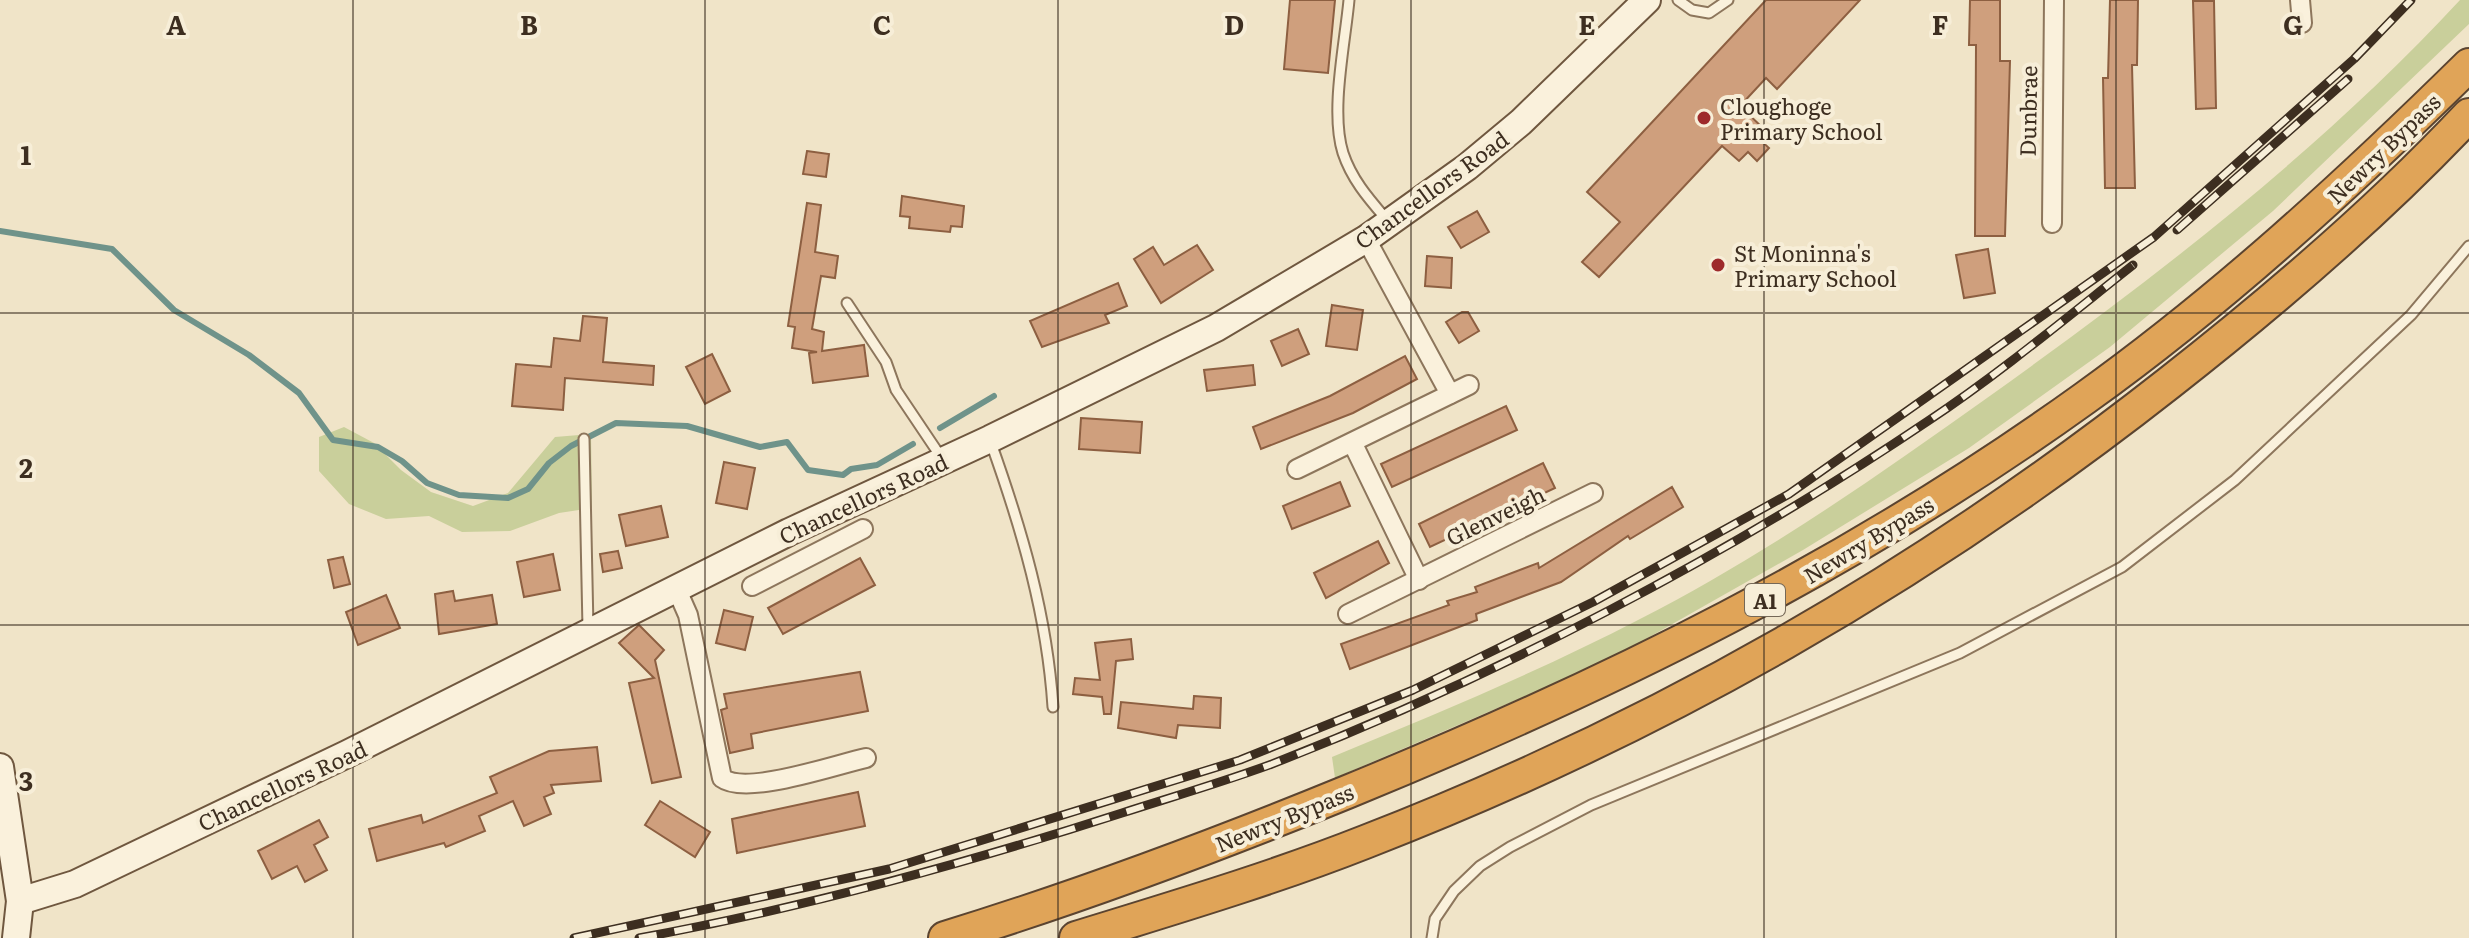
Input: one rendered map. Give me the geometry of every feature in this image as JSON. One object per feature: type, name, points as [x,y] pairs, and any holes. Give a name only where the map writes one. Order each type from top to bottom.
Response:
[{"type":"highway","name":"Newry Bypass","points":[[945,938],[1123,879],[1466,743],[1625,672],[1748,610],[1870,541],[2087,397],[2214,299],[2335,196],[2469,65]]},
{"type":"highway","name":"Newry Bypass","points":[[1076,938],[1363,843],[1486,792],[1665,710],[1798,638],[1964,535],[2092,444],[2258,312],[2358,224],[2469,115]]},
{"type":"street","name":"Chancellors Road","points":[[20,901],[75,884],[588,634],[789,532],[990,439],[1216,328],[1366,239],[1467,167],[1521,122],[1647,0]]},
{"type":"street","name":"Dunbrae","points":[[2052,223],[2054,0]]},
{"type":"street","points":[[2300,0],[2302,23]]},
{"type":"street","points":[[1366,239],[1450,394]]},
{"type":"street","points":[[1297,469],[1469,385]]},
{"type":"street","points":[[1353,444],[1419,580]]},
{"type":"street","name":"Glenveigh","points":[[1348,614],[1593,493]]},
{"type":"street","points":[[752,586],[863,529]]},
{"type":"street","points":[[789,532],[803,560]]},
{"type":"street","points":[[677,590],[688,615],[722,778],[731,785],[752,785],[866,758]]},
{"type":"street","points":[[0,767],[20,901],[16,938]]},
{"type":"lane","points":[[1349,0],[1339,105],[1342,152],[1360,189],[1389,223]]},
{"type":"lane","points":[[1678,0],[1692,10],[1709,13],[1728,0]]},
{"type":"lane","points":[[1432,938],[1435,919],[1454,891],[1480,866],[1510,847],[1591,805],[1960,653],[2122,567],[2235,480],[2411,315],[2469,246]]},
{"type":"lane","points":[[847,303],[886,362],[896,390],[943,460]]},
{"type":"lane","points":[[584,439],[588,634]]},
{"type":"lane","points":[[990,439],[1019,521],[1041,606],[1053,707]]},
{"type":"green space","points":[[2460,0],[2469,0],[2469,24],[2273,211],[2110,347],[1969,448],[1803,550],[1607,661],[1335,778],[1332,757],[1526,674],[1686,595],[1818,515],[1903,457],[2112,307],[2234,211],[2350,109]]},
{"type":"green space","points":[[344,427],[374,443],[401,470],[431,492],[473,506],[508,493],[555,437],[591,434],[592,508],[559,513],[510,531],[462,532],[429,516],[386,519],[349,504],[319,471],[319,437]]},
{"type":"building","points":[[1290,0],[1335,0],[1328,73],[1284,69]]},
{"type":"building","name":"Cloughoge Primary School","points":[[1766,0],[1860,0],[1777,89],[1766,78],[1740,106],[1765,130],[1758,138],[1769,148],[1757,161],[1748,152],[1739,161],[1722,146],[1599,277],[1582,262],[1620,222],[1587,192]]},
{"type":"building","points":[[1970,0],[2000,0],[2000,61],[2010,61],[2005,236],[1975,236],[1976,45],[1969,45]]},
{"type":"building","points":[[2110,0],[2138,0],[2137,65],[2132,65],[2135,188],[2105,188],[2103,78],[2108,78]]},
{"type":"building","points":[[2193,1],[2214,1],[2216,108],[2196,109]]},
{"type":"building","points":[[807,151],[829,154],[826,177],[803,174]]},
{"type":"building","points":[[902,196],[964,206],[962,227],[951,226],[950,232],[909,228],[910,217],[900,216]]},
{"type":"building","points":[[807,203],[821,205],[815,252],[838,256],[835,278],[821,276],[812,329],[824,332],[822,351],[864,345],[868,376],[813,383],[809,353],[817,352],[792,348],[795,327],[788,326]]},
{"type":"building","points":[[1477,211],[1489,232],[1461,248],[1448,227]]},
{"type":"building","points":[[1197,245],[1213,270],[1161,303],[1134,259],[1153,247],[1164,265]]},
{"type":"building","points":[[1988,249],[1995,293],[1964,298],[1956,255]]},
{"type":"building","points":[[1427,256],[1452,258],[1451,288],[1425,286]]},
{"type":"building","points":[[1118,283],[1127,306],[1105,315],[1109,323],[1042,347],[1030,321]]},
{"type":"building","points":[[1332,305],[1363,310],[1357,350],[1326,346]]},
{"type":"building","points":[[1462,312],[1468,312],[1479,331],[1459,343],[1446,322]]},
{"type":"building","points":[[583,316],[607,318],[603,362],[654,366],[653,385],[565,378],[563,410],[512,406],[516,364],[551,367],[554,338],[580,341]]},
{"type":"building","points":[[1298,329],[1309,354],[1282,366],[1271,341]]},
{"type":"building","points":[[712,354],[730,391],[705,404],[686,367]]},
{"type":"building","points":[[1405,356],[1417,379],[1353,413],[1261,449],[1253,427],[1330,396]]},
{"type":"building","points":[[1253,365],[1255,385],[1207,391],[1204,370]]},
{"type":"building","points":[[1506,406],[1517,430],[1392,487],[1381,464]]},
{"type":"building","points":[[1081,418],[1142,422],[1140,453],[1079,449]]},
{"type":"building","points":[[724,462],[755,468],[747,509],[716,503]]},
{"type":"building","points":[[1543,463],[1555,488],[1430,547],[1419,524]]},
{"type":"building","points":[[1340,482],[1350,506],[1292,529],[1283,506]]},
{"type":"building","points":[[1672,487],[1683,507],[1630,539],[1628,536],[1561,582],[1476,614],[1477,620],[1350,669],[1341,644],[1449,605],[1447,601],[1477,592],[1475,587],[1538,563],[1539,568]]},
{"type":"building","points":[[661,506],[668,537],[626,546],[619,515]]},
{"type":"building","points":[[1378,541],[1389,563],[1326,598],[1314,573]]},
{"type":"building","points":[[618,551],[622,568],[603,572],[600,554]]},
{"type":"building","points":[[553,554],[560,590],[524,597],[517,562]]},
{"type":"building","points":[[343,557],[350,584],[334,588],[328,560]]},
{"type":"building","points":[[860,558],[875,585],[783,634],[768,608]]},
{"type":"building","points":[[453,591],[455,601],[492,595],[497,624],[439,634],[435,594]]},
{"type":"building","points":[[386,595],[400,628],[358,645],[346,612]]},
{"type":"building","points":[[724,610],[753,617],[745,650],[716,643]]},
{"type":"building","points":[[639,625],[664,650],[655,660],[681,777],[652,783],[629,683],[654,678],[619,643]]},
{"type":"building","points":[[1131,639],[1133,659],[1116,661],[1111,714],[1104,714],[1102,697],[1073,694],[1075,678],[1100,680],[1095,643]]},
{"type":"building","points":[[860,672],[868,711],[751,734],[753,748],[730,753],[721,710],[727,708],[724,694]]},
{"type":"building","points":[[1194,696],[1221,698],[1220,728],[1178,725],[1176,738],[1118,728],[1121,702],[1193,709]]},
{"type":"building","points":[[597,747],[601,781],[551,785],[554,793],[544,797],[551,814],[524,826],[513,801],[479,816],[485,831],[446,847],[444,843],[377,861],[369,829],[421,815],[423,823],[497,793],[490,777],[549,751]]},
{"type":"building","points":[[858,792],[865,826],[737,853],[732,819]]},
{"type":"building","points":[[660,801],[710,832],[695,857],[645,825]]},
{"type":"building","points":[[319,820],[328,837],[314,845],[327,870],[305,882],[297,866],[272,879],[258,851]]},
{"type":"waterway","points":[[0,231],[112,249],[174,310],[249,355],[299,393],[333,440],[378,447],[402,461],[427,483],[459,495],[508,498],[528,489],[549,463],[571,446],[616,423],[687,426],[760,447],[787,442],[808,470],[843,475],[851,469],[877,465],[913,444]]},
{"type":"waterway","points":[[940,428],[994,396]]},
{"type":"railway","points":[[574,938],[889,869],[1240,760],[1413,690],[1593,602],[1789,494],[2154,237],[2354,59],[2411,0]]},
{"type":"railway","points":[[2177,230],[2348,79]]},
{"type":"railway","points":[[639,938],[822,899],[1063,832],[1272,764],[1441,693],[1609,610],[1773,519],[1852,471],[1981,384],[2133,265]]},
{"type":"place","name":"Cloughoge Primary School","points":[[1704,118]]},
{"type":"place","name":"St Moninna's Primary School","points":[[1718,265]]}]
